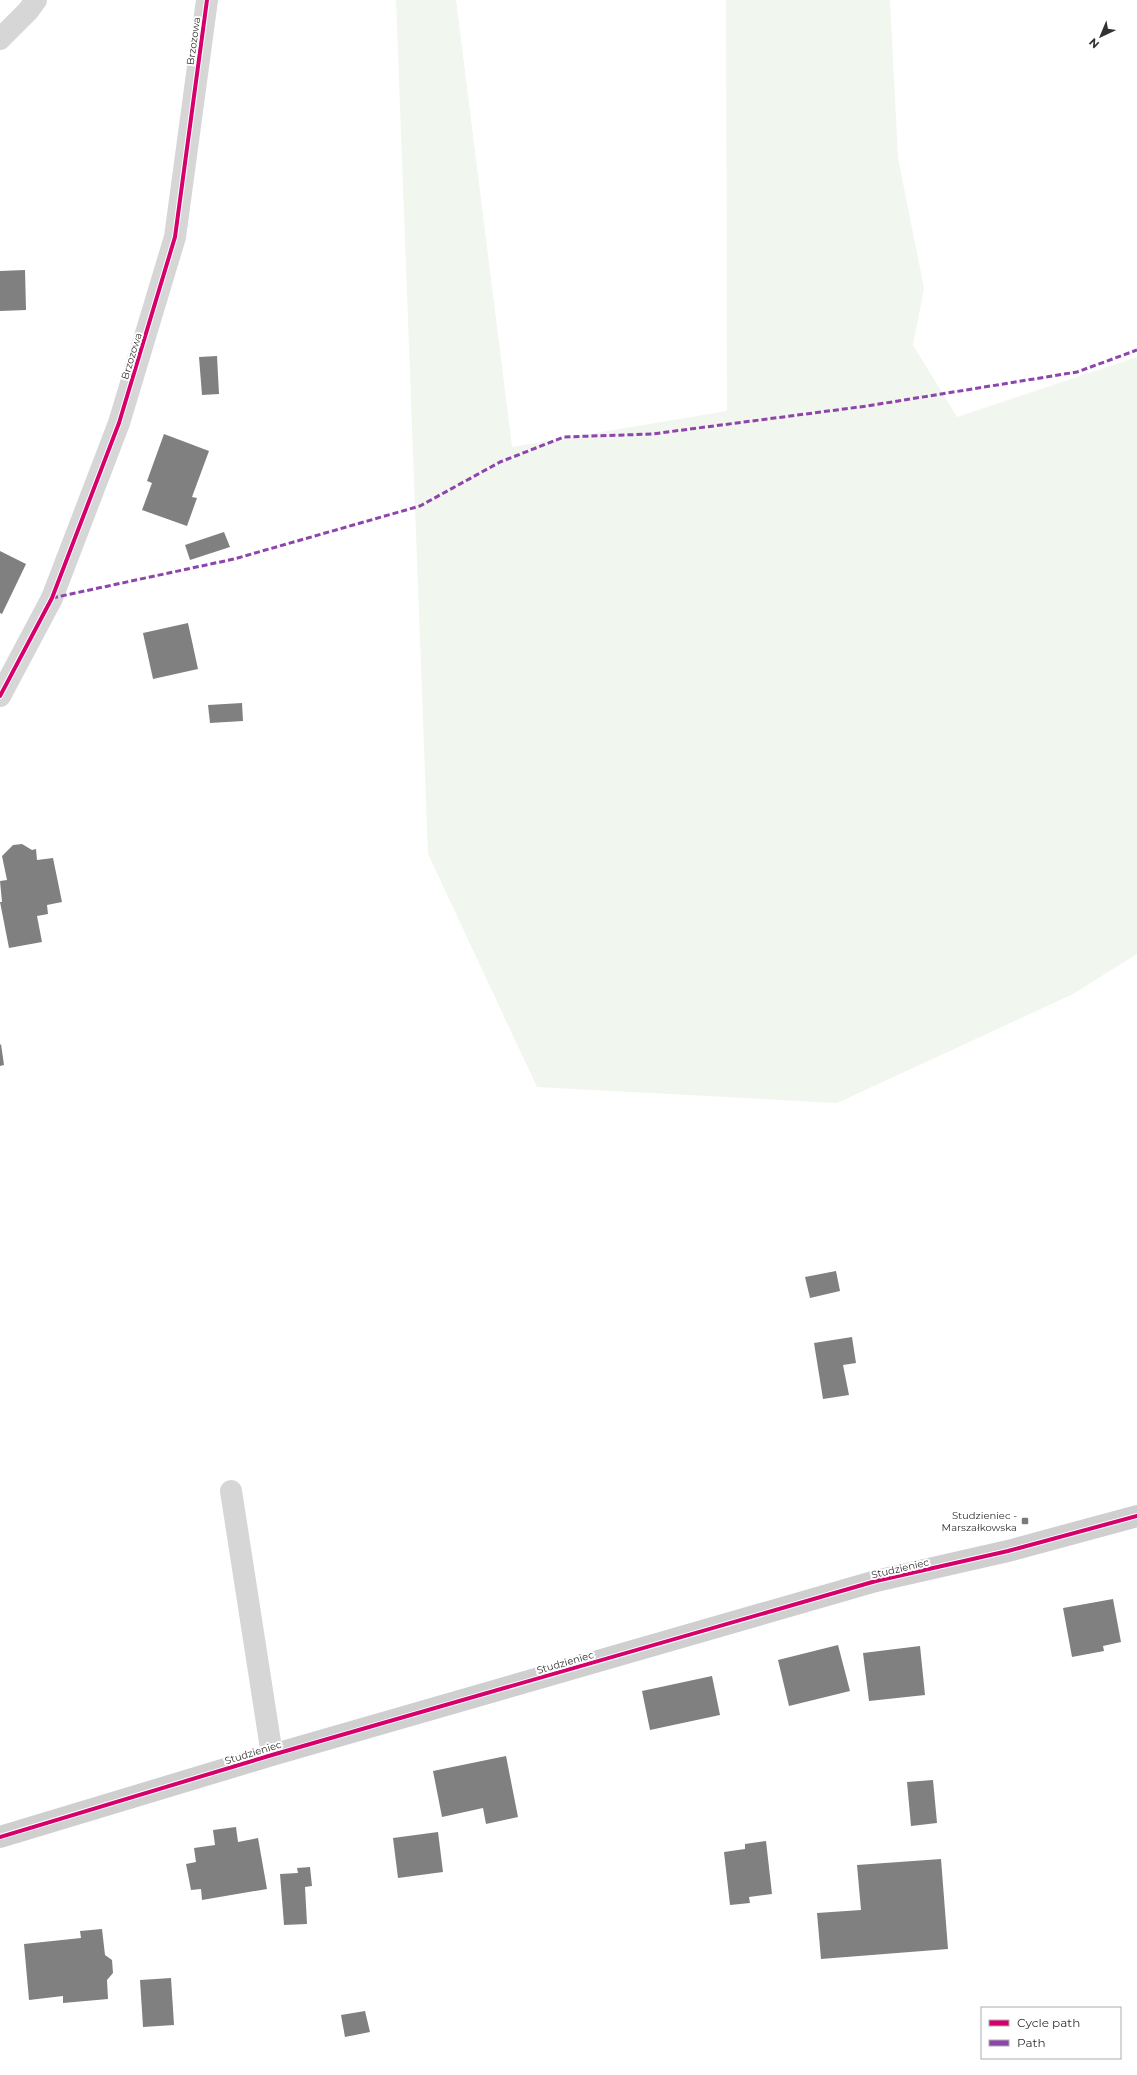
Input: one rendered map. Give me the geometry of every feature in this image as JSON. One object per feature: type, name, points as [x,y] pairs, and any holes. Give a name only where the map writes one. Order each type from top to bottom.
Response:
[{"type":"street","points":[[0,39],[28,11],[36,0]]},
{"type":"street","name":"Brzozowa","points":[[0,696],[52,598],[119,423],[175,237],[207,0]]},
{"type":"street","points":[[231,1491],[272,1755]]},
{"type":"street","name":"Studzieniec","points":[[0,1837],[272,1755],[876,1581],[1008,1551],[1137,1516]]},
{"type":"shaded area","points":[[396,0],[456,0],[512,447],[727,411],[726,0],[890,0],[898,158],[924,288],[913,345],[957,417],[1137,357],[1137,954],[1073,994],[837,1103],[537,1087],[428,854]]},
{"type":"building","points":[[25,270],[26,310],[0,311],[0,271]]},
{"type":"building","points":[[217,356],[219,394],[202,395],[199,357]]},
{"type":"building","points":[[164,434],[209,451],[192,497],[197,498],[187,526],[142,510],[152,483],[147,481]]},
{"type":"building","points":[[224,532],[230,547],[190,560],[185,545]]},
{"type":"building","points":[[0,551],[26,564],[2,614],[0,613]]},
{"type":"building","points":[[188,623],[198,669],[153,679],[143,633]]},
{"type":"building","points":[[242,703],[243,721],[210,723],[208,705]]},
{"type":"building","points":[[22,844],[32,850],[36,849],[37,860],[53,858],[62,902],[47,905],[48,914],[37,916],[42,942],[9,948],[0,902],[2,902],[0,881],[7,880],[2,856],[13,845]]},
{"type":"building","points":[[1,1044],[4,1065],[0,1066],[0,1045]]},
{"type":"building","points":[[836,1271],[840,1291],[810,1298],[805,1277]]},
{"type":"building","points":[[852,1337],[856,1363],[843,1365],[849,1395],[823,1399],[814,1343]]},
{"type":"building","points":[[1113,1599],[1121,1642],[1103,1646],[1104,1651],[1072,1657],[1063,1608]]},
{"type":"building","points":[[838,1645],[850,1691],[789,1706],[778,1660]]},
{"type":"building","points":[[920,1646],[925,1695],[869,1701],[863,1653]]},
{"type":"building","points":[[712,1676],[720,1715],[650,1730],[642,1691]]},
{"type":"building","points":[[506,1756],[518,1817],[486,1824],[483,1808],[442,1817],[433,1771]]},
{"type":"building","points":[[933,1780],[937,1823],[911,1826],[907,1782]]},
{"type":"building","points":[[236,1827],[238,1842],[258,1838],[267,1889],[202,1900],[201,1889],[191,1890],[186,1864],[196,1862],[194,1848],[215,1845],[213,1830]]},
{"type":"building","points":[[438,1832],[443,1872],[398,1878],[393,1838]]},
{"type":"building","points":[[766,1841],[772,1894],[749,1897],[750,1903],[730,1905],[724,1852],[745,1849],[745,1844]]},
{"type":"building","points":[[941,1859],[948,1949],[821,1959],[817,1913],[861,1910],[857,1865]]},
{"type":"building","points":[[310,1867],[312,1886],[305,1887],[307,1924],[284,1925],[280,1874],[298,1873],[297,1868]]},
{"type":"building","points":[[102,1929],[105,1955],[112,1960],[113,1973],[107,1980],[108,1999],[63,2003],[63,1996],[29,2000],[24,1944],[81,1938],[80,1931]]},
{"type":"building","points":[[171,1978],[174,2025],[143,2027],[140,1980]]},
{"type":"building","points":[[365,2011],[370,2032],[345,2037],[341,2015]]},
{"type":"marked path","points":[[52,598],[234,559],[420,506],[500,462],[564,437],[652,434],[867,406],[1077,372],[1137,350]]},
{"type":"cycle path","points":[[0,696],[52,598],[119,423],[175,237],[207,0]]},
{"type":"cycle path","points":[[0,1837],[272,1755],[876,1581],[1008,1551],[1137,1516]]},
{"type":"place","name":"Studzieniec - Marszałkowska","points":[[1025,1521]]}]
